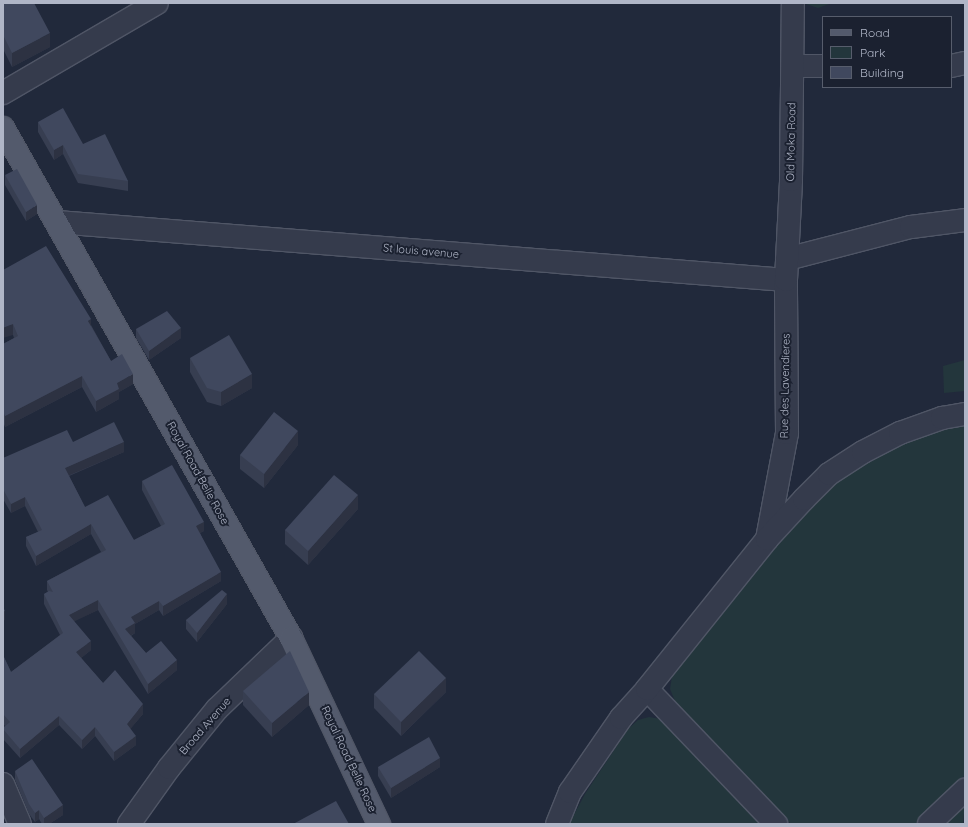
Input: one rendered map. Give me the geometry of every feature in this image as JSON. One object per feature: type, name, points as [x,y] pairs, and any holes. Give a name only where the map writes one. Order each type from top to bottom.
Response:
[{"type":"main road","name":"Royal Road Belle Rose","points":[[3,128],[292,638],[379,824]]},
{"type":"street","points":[[3,93],[157,3]]},
{"type":"street","name":"Old Moka Road","points":[[786,270],[793,66],[793,3]]},
{"type":"street","points":[[952,66],[965,63]]},
{"type":"street","points":[[793,66],[822,66]]},
{"type":"street","name":"St louis avenue","points":[[57,222],[786,270],[911,227],[965,220]]},
{"type":"street","name":"Rue des Lavendieres","points":[[767,539],[787,432],[786,270]]},
{"type":"street","points":[[557,824],[570,792],[620,718],[647,689],[767,539],[830,474],[863,452],[900,433],[942,418],[965,414]]},
{"type":"street","name":"Broad Avenue","points":[[129,824],[169,768],[217,709],[292,638]]},
{"type":"street","points":[[647,689],[776,824]]},
{"type":"street","points":[[3,784],[20,824]]},
{"type":"street","points":[[930,824],[965,790]]},
{"type":"green space","points":[[803,3],[832,3],[818,8]]},
{"type":"green space","points":[[965,360],[965,391],[944,393],[943,366]]},
{"type":"green space","points":[[965,424],[965,775],[915,824],[791,824],[675,701],[670,689],[672,676],[776,547],[836,481],[882,452],[931,431]]},
{"type":"green space","points":[[649,717],[661,719],[762,824],[569,824],[585,794],[628,729],[638,720]]},
{"type":"green space","points":[[965,804],[963,824],[944,824]]},
{"type":"building","points":[[3,3],[34,3],[50,33],[12,53],[3,35]]},
{"type":"building","points":[[63,108],[83,144],[105,134],[128,181],[78,174],[63,145],[54,150],[38,122]]},
{"type":"building","points":[[17,169],[37,205],[26,212],[5,175]]},
{"type":"building","points":[[46,246],[91,319],[88,321],[111,361],[122,354],[133,374],[117,383],[119,389],[96,401],[82,376],[5,416],[3,412],[3,344],[18,336],[13,324],[3,328],[3,270]]},
{"type":"building","points":[[167,311],[181,328],[149,351],[136,329]]},
{"type":"building","points":[[229,335],[252,374],[221,392],[207,388],[190,358]]},
{"type":"building","points":[[274,412],[298,431],[264,474],[240,455]]},
{"type":"building","points":[[114,422],[124,442],[65,468],[85,507],[108,495],[134,540],[165,524],[142,481],[172,465],[204,522],[196,526],[221,572],[163,606],[159,601],[131,617],[135,623],[125,629],[146,653],[161,641],[177,660],[148,684],[98,600],[69,615],[91,641],[76,652],[103,683],[115,670],[143,704],[127,724],[136,736],[114,752],[95,727],[82,740],[59,716],[20,749],[3,729],[10,722],[3,714],[3,655],[11,672],[63,633],[44,594],[49,591],[53,592],[47,581],[106,550],[91,524],[36,556],[26,537],[42,530],[25,497],[11,504],[3,489],[3,458],[67,430],[73,442]]},
{"type":"building","points":[[334,475],[358,495],[308,551],[285,530]]},
{"type":"building","points":[[222,590],[227,594],[197,633],[186,620]]},
{"type":"building","points":[[290,651],[309,692],[272,723],[243,691]]},
{"type":"building","points":[[419,651],[446,678],[401,722],[374,694]]},
{"type":"building","points":[[429,737],[440,758],[391,788],[378,767]]},
{"type":"building","points":[[32,759],[63,805],[44,818],[39,810],[35,813],[29,804],[15,771]]},
{"type":"building","points":[[336,801],[349,824],[293,824]]}]
